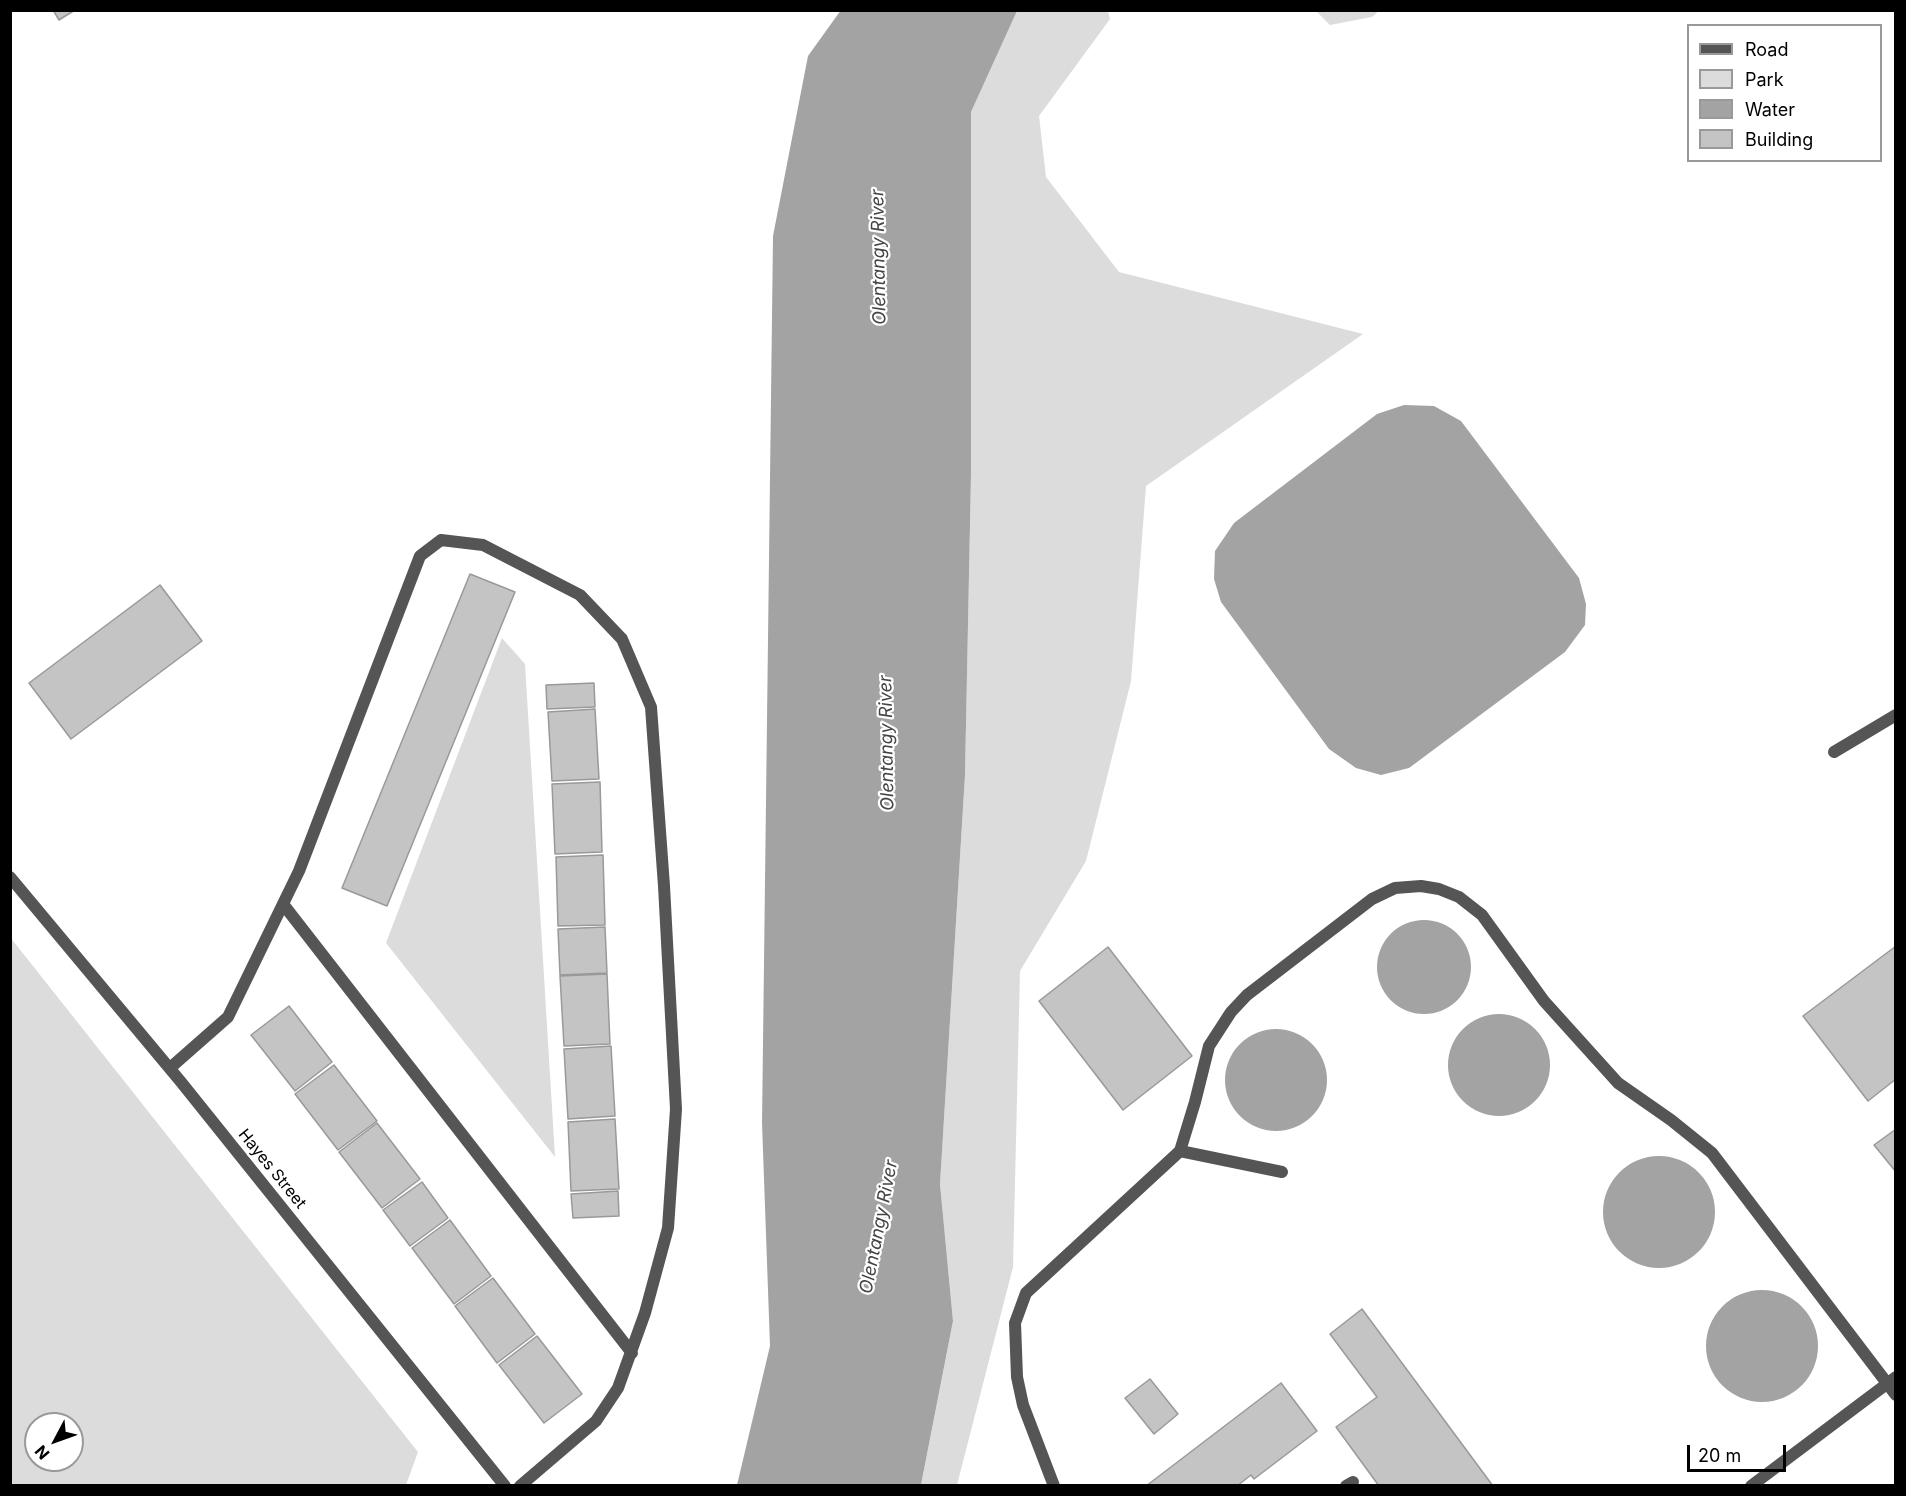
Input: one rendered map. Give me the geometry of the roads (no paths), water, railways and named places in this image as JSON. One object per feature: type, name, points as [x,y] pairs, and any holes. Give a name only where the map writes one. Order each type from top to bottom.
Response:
[{"type":"street","points":[[170,1068],[228,1017],[299,871],[420,556],[441,540],[483,545],[580,596],[622,639],[651,707],[664,886],[676,1109],[668,1228],[645,1313],[618,1388],[596,1421],[520,1485]]},
{"type":"street","points":[[1834,752],[1896,715]]},
{"type":"street","name":"Hayes Street","points":[[10,876],[170,1068],[505,1485]]},
{"type":"street","points":[[1054,1485],[1023,1405],[1017,1377],[1015,1323],[1026,1293],[1179,1151],[1195,1102],[1209,1046],[1231,1012],[1247,995],[1372,899],[1395,888],[1421,886],[1439,889],[1459,897],[1482,915],[1544,1001],[1618,1083],[1671,1120],[1712,1153],[1891,1380],[1896,1395]]},
{"type":"street","points":[[283,904],[632,1353]]},
{"type":"street","points":[[1179,1151],[1282,1172]]},
{"type":"street","points":[[1751,1485],[1891,1380]]},
{"type":"water","name":"Olentangy River","points":[[841,10],[1017,11],[971,112],[971,474],[965,775],[940,1184],[953,1321],[921,1485],[737,1485],[770,1346],[762,1123],[773,236],[808,56]]},
{"type":"water","points":[[1404,405],[1434,406],[1461,421],[1579,578],[1586,604],[1585,625],[1565,652],[1409,768],[1381,775],[1356,768],[1329,749],[1221,602],[1214,579],[1215,551],[1234,523],[1377,414]]},
{"type":"water","points":[[1424,920],[1442,923],[1457,934],[1468,949],[1471,967],[1468,985],[1457,1000],[1442,1011],[1424,1014],[1406,1011],[1391,1000],[1380,985],[1377,967],[1380,949],[1391,934],[1406,923]]},
{"type":"water","points":[[1499,1014],[1518,1018],[1535,1029],[1546,1046],[1550,1065],[1546,1084],[1535,1101],[1518,1112],[1499,1116],[1480,1112],[1463,1101],[1452,1084],[1448,1065],[1452,1046],[1463,1029],[1480,1018]]},
{"type":"water","points":[[1266,1029],[1286,1029],[1305,1037],[1319,1051],[1327,1070],[1324,1100],[1319,1109],[1305,1123],[1286,1131],[1266,1131],[1247,1123],[1233,1109],[1225,1090],[1225,1070],[1233,1051],[1247,1037]]},
{"type":"water","points":[[1659,1156],[1680,1160],[1699,1172],[1711,1191],[1715,1212],[1711,1233],[1699,1252],[1680,1264],[1659,1268],[1638,1264],[1619,1252],[1607,1233],[1603,1212],[1607,1191],[1619,1172],[1638,1160]]},
{"type":"water","points":[[1762,1290],[1783,1294],[1802,1306],[1814,1325],[1818,1346],[1814,1367],[1802,1386],[1783,1398],[1762,1402],[1741,1398],[1722,1386],[1710,1367],[1706,1346],[1710,1325],[1722,1306],[1741,1294]]}]
